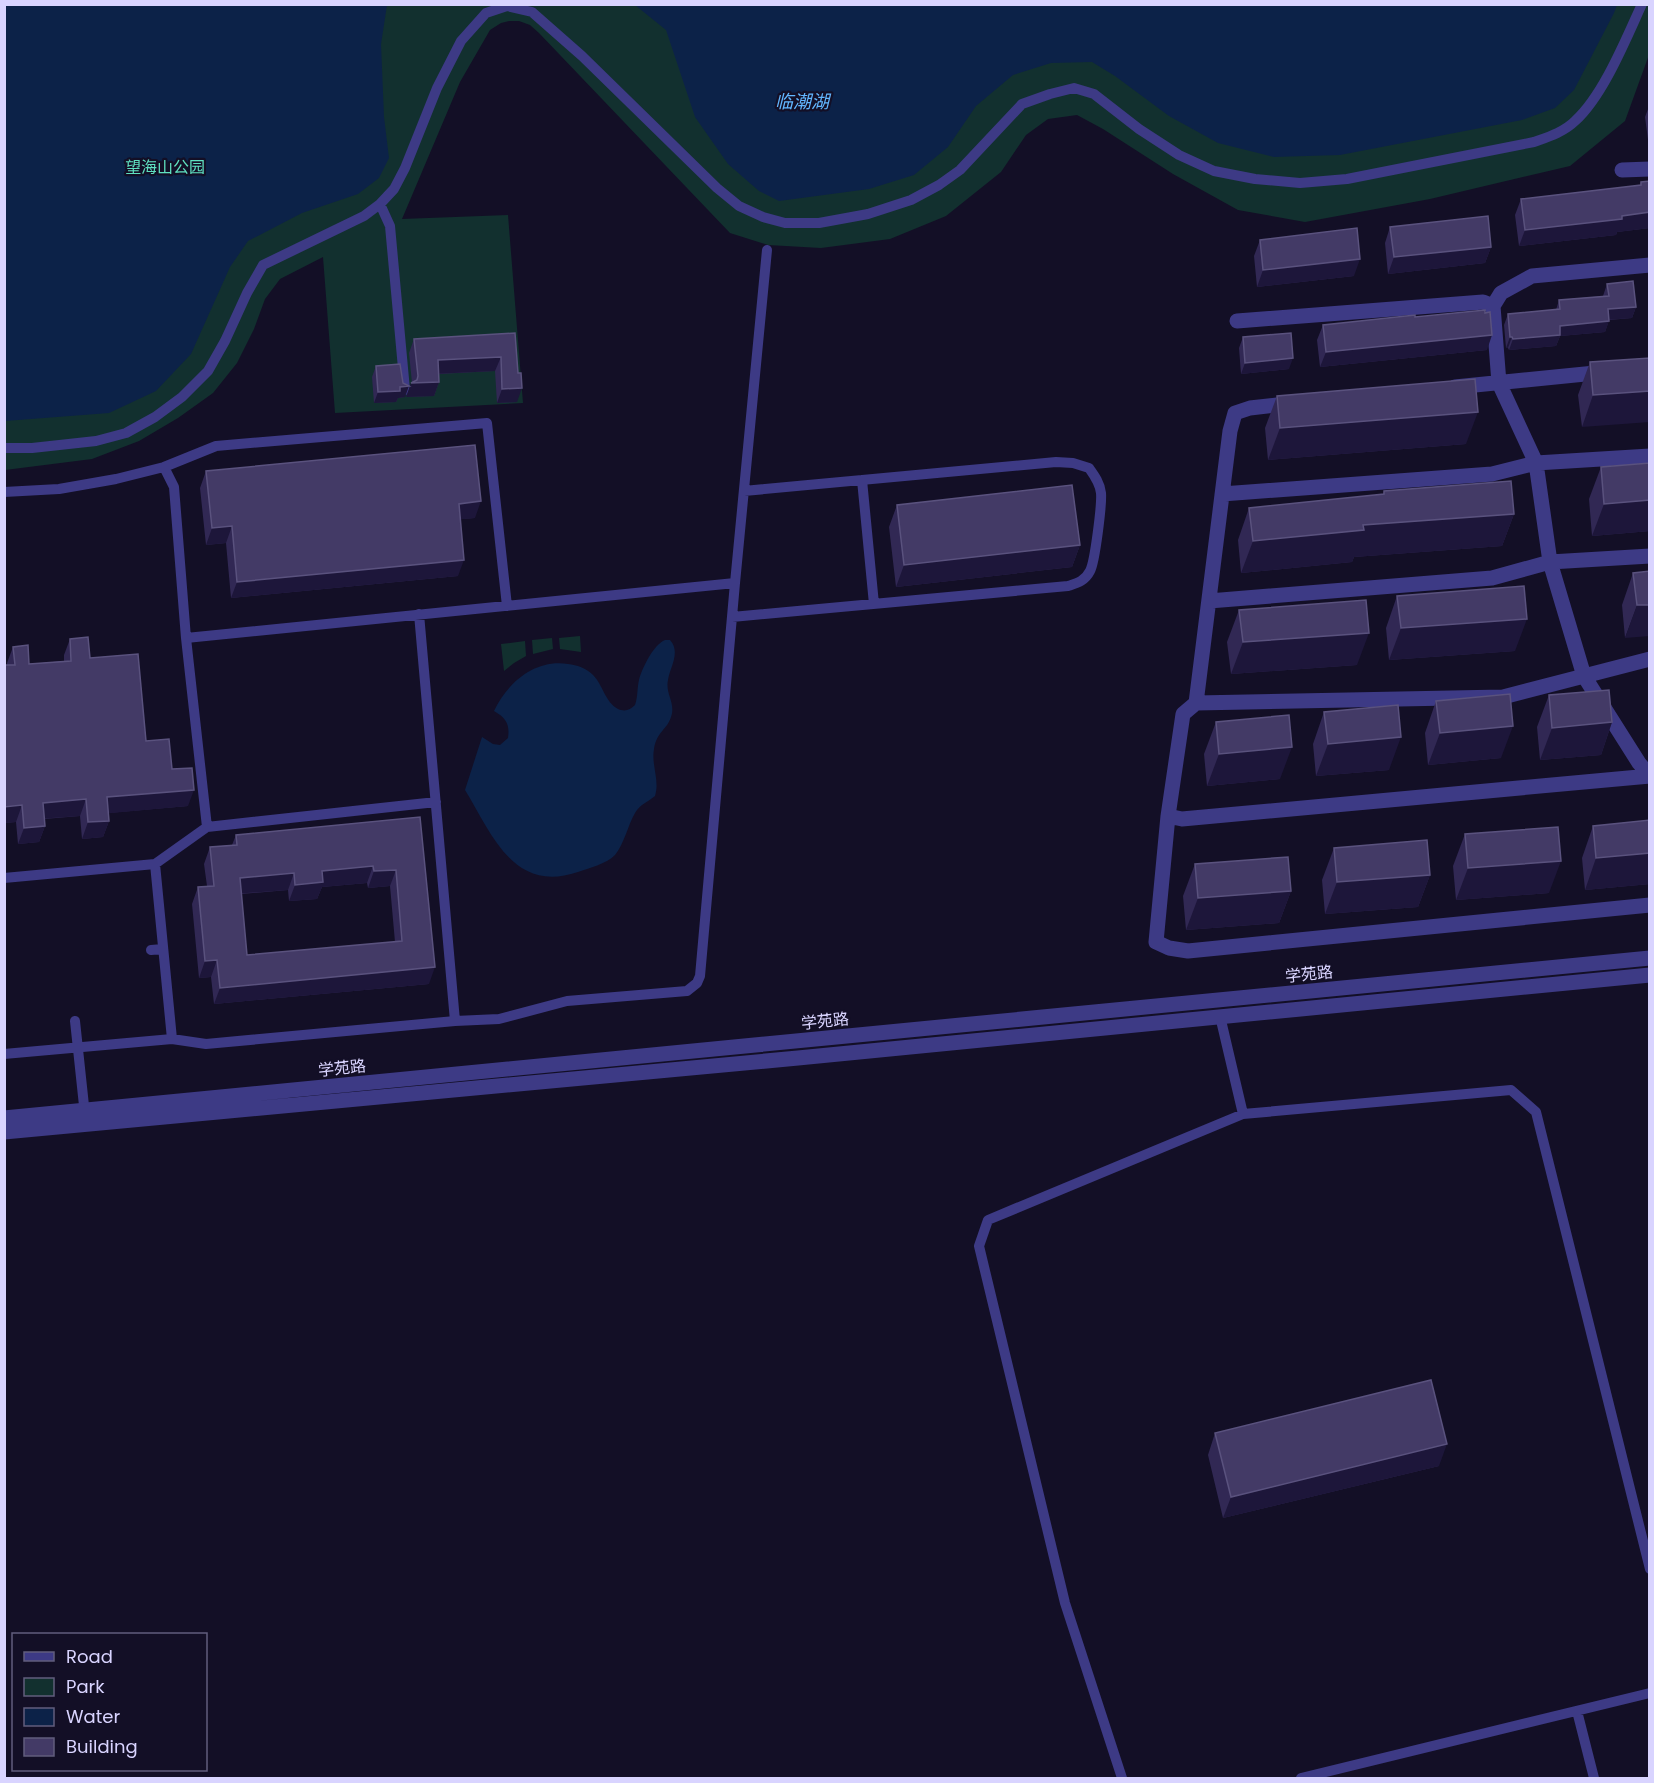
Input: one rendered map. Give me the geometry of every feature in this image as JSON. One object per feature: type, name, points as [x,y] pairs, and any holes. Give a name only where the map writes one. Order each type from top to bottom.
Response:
[{"type":"street","points":[[1622,170],[1650,169]]},
{"type":"street","points":[[1649,776],[1584,676],[1550,562],[1536,463],[1499,383],[1493,306],[1502,293],[1532,276],[1650,265]]},
{"type":"street","points":[[1237,321],[1483,302],[1493,306]]},
{"type":"street","points":[[1440,389],[1615,371]]},
{"type":"street","points":[[1196,703],[1230,431],[1235,413],[1250,408],[1309,402]]},
{"type":"street","points":[[1222,494],[1492,474],[1536,463],[1650,456]]},
{"type":"street","points":[[1209,601],[1492,579],[1550,562],[1650,556]]},
{"type":"street","points":[[1650,659],[1503,697],[1196,703],[1183,714],[1168,816],[1156,942],[1169,948],[1188,951],[1650,905]]},
{"type":"street","points":[[1168,816],[1182,819],[1649,776]]},
{"type":"street","name":"学苑路","points":[[4,1132],[85,1117],[1650,958]]},
{"type":"street","name":"学苑路","points":[[4,1118],[85,1117],[798,1058],[1650,975]]},
{"type":"lane","points":[[4,448],[32,448],[96,441],[126,433],[155,417],[182,398],[208,371],[263,265],[364,216],[394,189],[405,168],[437,88],[461,41],[486,13],[507,6],[532,12],[582,56],[717,188],[739,206],[785,224],[819,223],[868,214],[911,200],[939,185],[960,170],[1022,104],[1074,88],[1094,94],[1139,129],[1179,155],[1214,171],[1255,179],[1300,183],[1347,179],[1534,142],[1555,134],[1575,122],[1594,99],[1623,48],[1642,4]]},
{"type":"lane","points":[[380,204],[390,226],[405,390]]},
{"type":"lane","points":[[4,1054],[171,1039],[206,1044],[499,1019],[567,1001],[687,991],[697,983],[701,966],[767,250]]},
{"type":"lane","points":[[400,342],[412,342]]},
{"type":"lane","points":[[4,492],[59,489],[116,478],[164,467],[216,446],[488,423],[507,606]]},
{"type":"lane","points":[[732,617],[1068,586],[1082,581],[1090,571],[1094,557],[1101,494],[1098,481],[1089,468],[1073,463],[1056,462],[744,491]]},
{"type":"lane","points":[[164,467],[174,487],[186,638],[207,827]]},
{"type":"lane","points":[[862,480],[874,604]]},
{"type":"lane","points":[[186,638],[735,583]]},
{"type":"lane","points":[[419,614],[455,1021]]},
{"type":"lane","points":[[4,878],[155,864],[207,827],[436,802]]},
{"type":"lane","points":[[155,864],[171,1039]]},
{"type":"lane","points":[[151,950],[163,949]]},
{"type":"lane","points":[[1220,1016],[1243,1114]]},
{"type":"lane","points":[[75,1021],[85,1117]]},
{"type":"lane","points":[[1122,1779],[1065,1603],[979,1246],[988,1220],[1243,1114],[1510,1090],[1536,1112],[1650,1569]]},
{"type":"lane","points":[[1301,1779],[1650,1693]]},
{"type":"lane","points":[[1577,1711],[1594,1779]]},
{"type":"green space","name":"望海山公园","points":[[1649,4],[1650,52],[1625,121],[1570,166],[1430,199],[1305,222],[1238,210],[1173,174],[1077,115],[1048,119],[1026,135],[1001,172],[946,216],[890,239],[821,248],[768,245],[730,233],[539,33],[530,25],[519,21],[501,23],[490,30],[460,82],[402,219],[508,215],[523,403],[335,413],[323,257],[280,279],[265,299],[254,329],[237,363],[213,393],[178,418],[139,441],[92,459],[5,470],[4,5]]},
{"type":"green space","points":[[580,636],[581,652],[560,649],[559,638]]},
{"type":"green space","points":[[552,638],[553,649],[533,654],[532,640]]},
{"type":"green space","points":[[525,641],[526,656],[504,671],[501,644]]},
{"type":"water","points":[[5,4],[387,5],[381,44],[384,117],[389,158],[379,178],[358,194],[302,213],[248,241],[230,267],[191,354],[156,391],[109,413],[5,421]]},
{"type":"water","name":"临潮湖","points":[[1617,4],[1574,90],[1555,108],[1522,120],[1340,155],[1274,157],[1218,143],[1169,116],[1092,62],[1051,63],[1013,75],[976,106],[948,147],[914,175],[869,189],[779,201],[759,191],[728,164],[695,117],[666,30],[635,5]]},
{"type":"water","points":[[665,640],[670,640],[675,649],[667,685],[672,712],[669,721],[657,738],[654,749],[657,784],[655,796],[637,810],[618,851],[607,861],[578,872],[556,877],[537,875],[521,867],[507,856],[495,841],[465,790],[482,737],[493,744],[500,745],[508,738],[506,722],[494,711],[500,700],[524,675],[544,665],[556,663],[581,667],[596,679],[614,706],[627,710],[635,705],[639,680],[646,663],[657,646]]},
{"type":"building","points":[[1650,181],[1650,212],[1622,216],[1622,219],[1525,230],[1521,199],[1641,185],[1641,182]]},
{"type":"building","points":[[1488,216],[1491,247],[1394,257],[1390,227]]},
{"type":"building","points":[[1357,228],[1360,259],[1263,270],[1260,240]]},
{"type":"building","points":[[1633,281],[1636,307],[1608,309],[1609,321],[1560,326],[1560,335],[1513,339],[1510,337],[1508,314],[1560,309],[1559,300],[1609,296],[1607,284]]},
{"type":"building","points":[[1485,310],[1485,313],[1490,312],[1492,335],[1326,352],[1323,325]]},
{"type":"building","points":[[515,333],[518,373],[521,373],[522,388],[502,389],[501,357],[438,360],[439,382],[411,383],[417,380],[418,376],[414,339]]},
{"type":"building","points":[[1291,333],[1293,358],[1245,363],[1243,337]]},
{"type":"building","points":[[1650,358],[1650,391],[1593,395],[1590,362]]},
{"type":"building","points":[[400,364],[403,383],[409,386],[400,387],[400,391],[378,392],[376,366]]},
{"type":"building","points":[[1475,379],[1478,412],[1280,428],[1277,396]]},
{"type":"building","points":[[475,445],[481,501],[459,504],[464,560],[237,582],[232,526],[212,528],[206,471]]},
{"type":"building","points":[[1650,463],[1650,500],[1604,504],[1601,467]]},
{"type":"building","points":[[1511,481],[1514,514],[1363,525],[1364,530],[1253,541],[1249,508],[1384,494],[1384,491]]},
{"type":"building","points":[[1072,485],[1080,545],[904,565],[897,505]]},
{"type":"building","points":[[1650,571],[1650,605],[1637,605],[1633,573]]},
{"type":"building","points":[[1524,586],[1527,619],[1401,628],[1397,596]]},
{"type":"building","points":[[1366,600],[1369,633],[1243,642],[1239,610]]},
{"type":"building","points":[[88,637],[90,658],[138,654],[146,741],[169,739],[172,769],[192,768],[194,790],[107,797],[109,821],[88,822],[86,799],[43,803],[45,826],[24,828],[22,805],[4,807],[4,665],[15,665],[13,647],[28,645],[29,664],[71,661],[70,639]]},
{"type":"building","points":[[1609,690],[1612,722],[1552,728],[1549,695]]},
{"type":"building","points":[[1510,694],[1513,726],[1440,733],[1436,701]]},
{"type":"building","points":[[1398,705],[1401,737],[1328,744],[1324,712]]},
{"type":"building","points":[[1289,715],[1292,747],[1219,754],[1216,722]]},
{"type":"building","points":[[420,817],[435,967],[220,988],[217,960],[205,961],[198,887],[214,886],[210,847],[237,845],[236,835]],"holes":[[[373,866],[374,871],[396,870],[402,941],[247,955],[240,878],[294,873],[295,885],[323,882],[322,871]]]},
{"type":"building","points":[[1650,820],[1650,853],[1596,858],[1593,826]]},
{"type":"building","points":[[1558,827],[1561,861],[1468,868],[1465,834]]},
{"type":"building","points":[[1427,840],[1430,875],[1337,882],[1334,848]]},
{"type":"building","points":[[1288,857],[1291,891],[1198,898],[1195,864]]},
{"type":"building","points":[[1431,1380],[1447,1444],[1231,1497],[1215,1433]]}]
